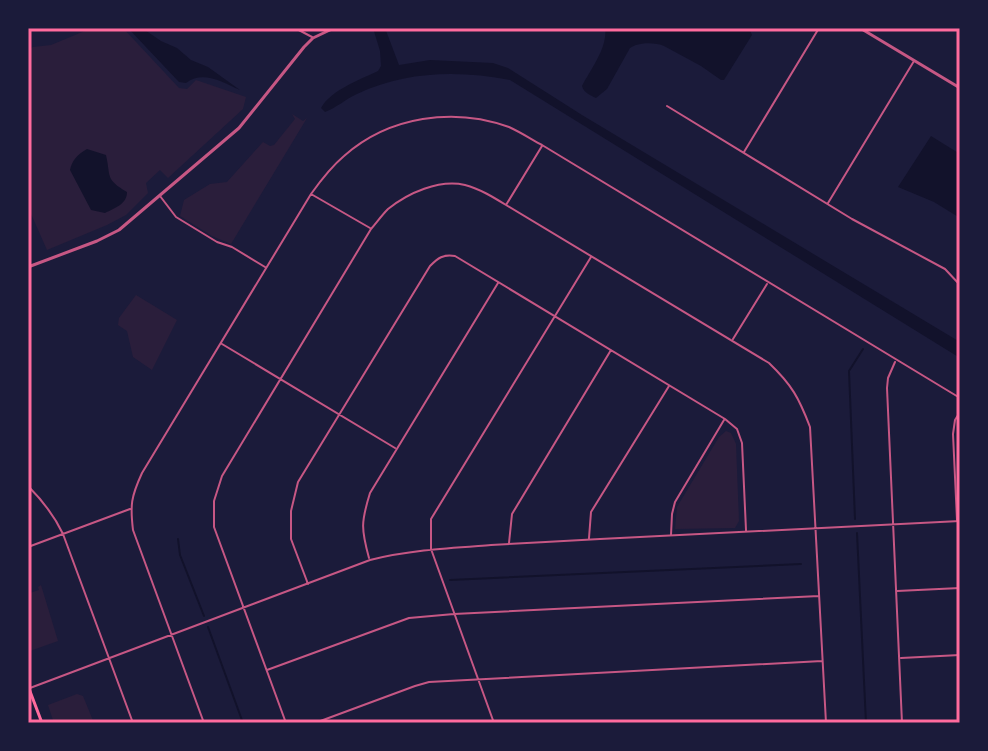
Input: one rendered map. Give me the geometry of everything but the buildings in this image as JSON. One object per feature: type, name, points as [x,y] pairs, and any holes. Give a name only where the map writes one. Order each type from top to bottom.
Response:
[{"type":"main road","points":[[28,688],[42,723]]},
{"type":"street","points":[[295,28],[313,38]]},
{"type":"street","points":[[28,267],[119,230],[239,128],[304,47],[313,38],[334,28]]},
{"type":"street","points":[[743,153],[819,28]]},
{"type":"street","points":[[860,28],[960,88]]},
{"type":"street","points":[[828,204],[914,61]]},
{"type":"street","points":[[667,106],[828,204],[945,269],[960,285]]},
{"type":"street","points":[[204,723],[133,530],[133,493],[142,473],[311,194],[346,154],[373,136],[401,123],[438,115],[471,117],[510,128],[960,398]]},
{"type":"street","points":[[506,205],[542,145]]},
{"type":"street","points":[[286,723],[214,527],[214,501],[222,476],[371,229],[387,210],[409,195],[438,184],[462,184],[506,205],[769,363],[785,378],[798,397],[810,427],[826,723]]},
{"type":"street","points":[[311,194],[371,229]]},
{"type":"street","points":[[160,196],[176,217],[266,268]]},
{"type":"street","points":[[308,584],[291,539],[291,511],[298,482],[430,266],[438,257],[448,255],[499,282],[737,429],[742,443],[746,531]]},
{"type":"street","points":[[494,723],[431,549],[431,519],[592,256]]},
{"type":"street","points":[[370,560],[362,533],[370,493],[499,282]]},
{"type":"street","points":[[732,341],[768,283]]},
{"type":"street","points":[[220,343],[396,449]]},
{"type":"street","points":[[509,544],[512,514],[611,350]]},
{"type":"street","points":[[896,360],[887,388],[902,723]]},
{"type":"street","points":[[589,540],[591,512],[669,385]]},
{"type":"street","points":[[28,688],[370,560],[399,553],[509,544],[959,521],[953,434],[960,412]]},
{"type":"street","points":[[671,536],[675,502],[725,419]]},
{"type":"street","points":[[28,486],[53,514],[63,534],[133,723]]},
{"type":"street","points":[[28,547],[131,509]]},
{"type":"street","points":[[896,591],[960,588]]},
{"type":"street","points":[[266,670],[409,618],[820,596]]},
{"type":"street","points":[[899,658],[960,655]]},
{"type":"street","points":[[315,723],[429,682],[823,661]]},
{"type":"street","points":[[912,723],[960,721]]},
{"type":"shaded area","points":[[92,28],[123,28],[179,88],[187,89],[196,80],[246,97],[243,109],[168,178],[160,170],[146,183],[148,193],[126,215],[47,250],[28,211],[28,50],[51,45]]},
{"type":"shaded area","points":[[128,28],[142,28],[240,90],[206,77],[179,82]]},
{"type":"shaded area","points":[[373,28],[385,28],[399,65],[430,60],[493,63],[508,68],[960,342],[960,358],[510,80],[452,74],[413,77],[375,86],[325,112],[321,108],[331,96],[378,71],[381,66]]},
{"type":"shaded area","points":[[605,28],[749,28],[752,35],[724,80],[664,46],[647,43],[633,46],[607,89],[596,98],[582,86],[601,50]]},
{"type":"shaded area","points":[[292,114],[303,121],[307,118],[231,244],[180,216],[184,200],[210,184],[227,182],[263,142],[274,145],[295,119]]},
{"type":"shaded area","points":[[931,136],[960,154],[960,218],[934,202],[898,187]]},
{"type":"shaded area","points":[[87,149],[106,155],[112,180],[127,192],[123,203],[105,213],[91,210],[70,170],[76,158]]},
{"type":"shaded area","points":[[136,295],[177,320],[152,370],[133,357],[127,331],[118,325],[119,318]]},
{"type":"shaded area","points":[[726,431],[731,433],[736,444],[739,521],[735,528],[675,529],[677,507],[719,437]]},
{"type":"shaded area","points":[[41,585],[58,641],[30,651],[28,592],[39,590]]},
{"type":"shaded area","points":[[77,694],[83,696],[94,723],[54,723],[48,705]]},
{"type":"waterway","points":[[855,519],[849,371],[863,349]]},
{"type":"waterway","points":[[857,533],[866,723]]},
{"type":"waterway","points":[[178,539],[180,555],[204,616]]},
{"type":"waterway","points":[[450,580],[801,564]]},
{"type":"waterway","points":[[208,627],[243,723]]}]
